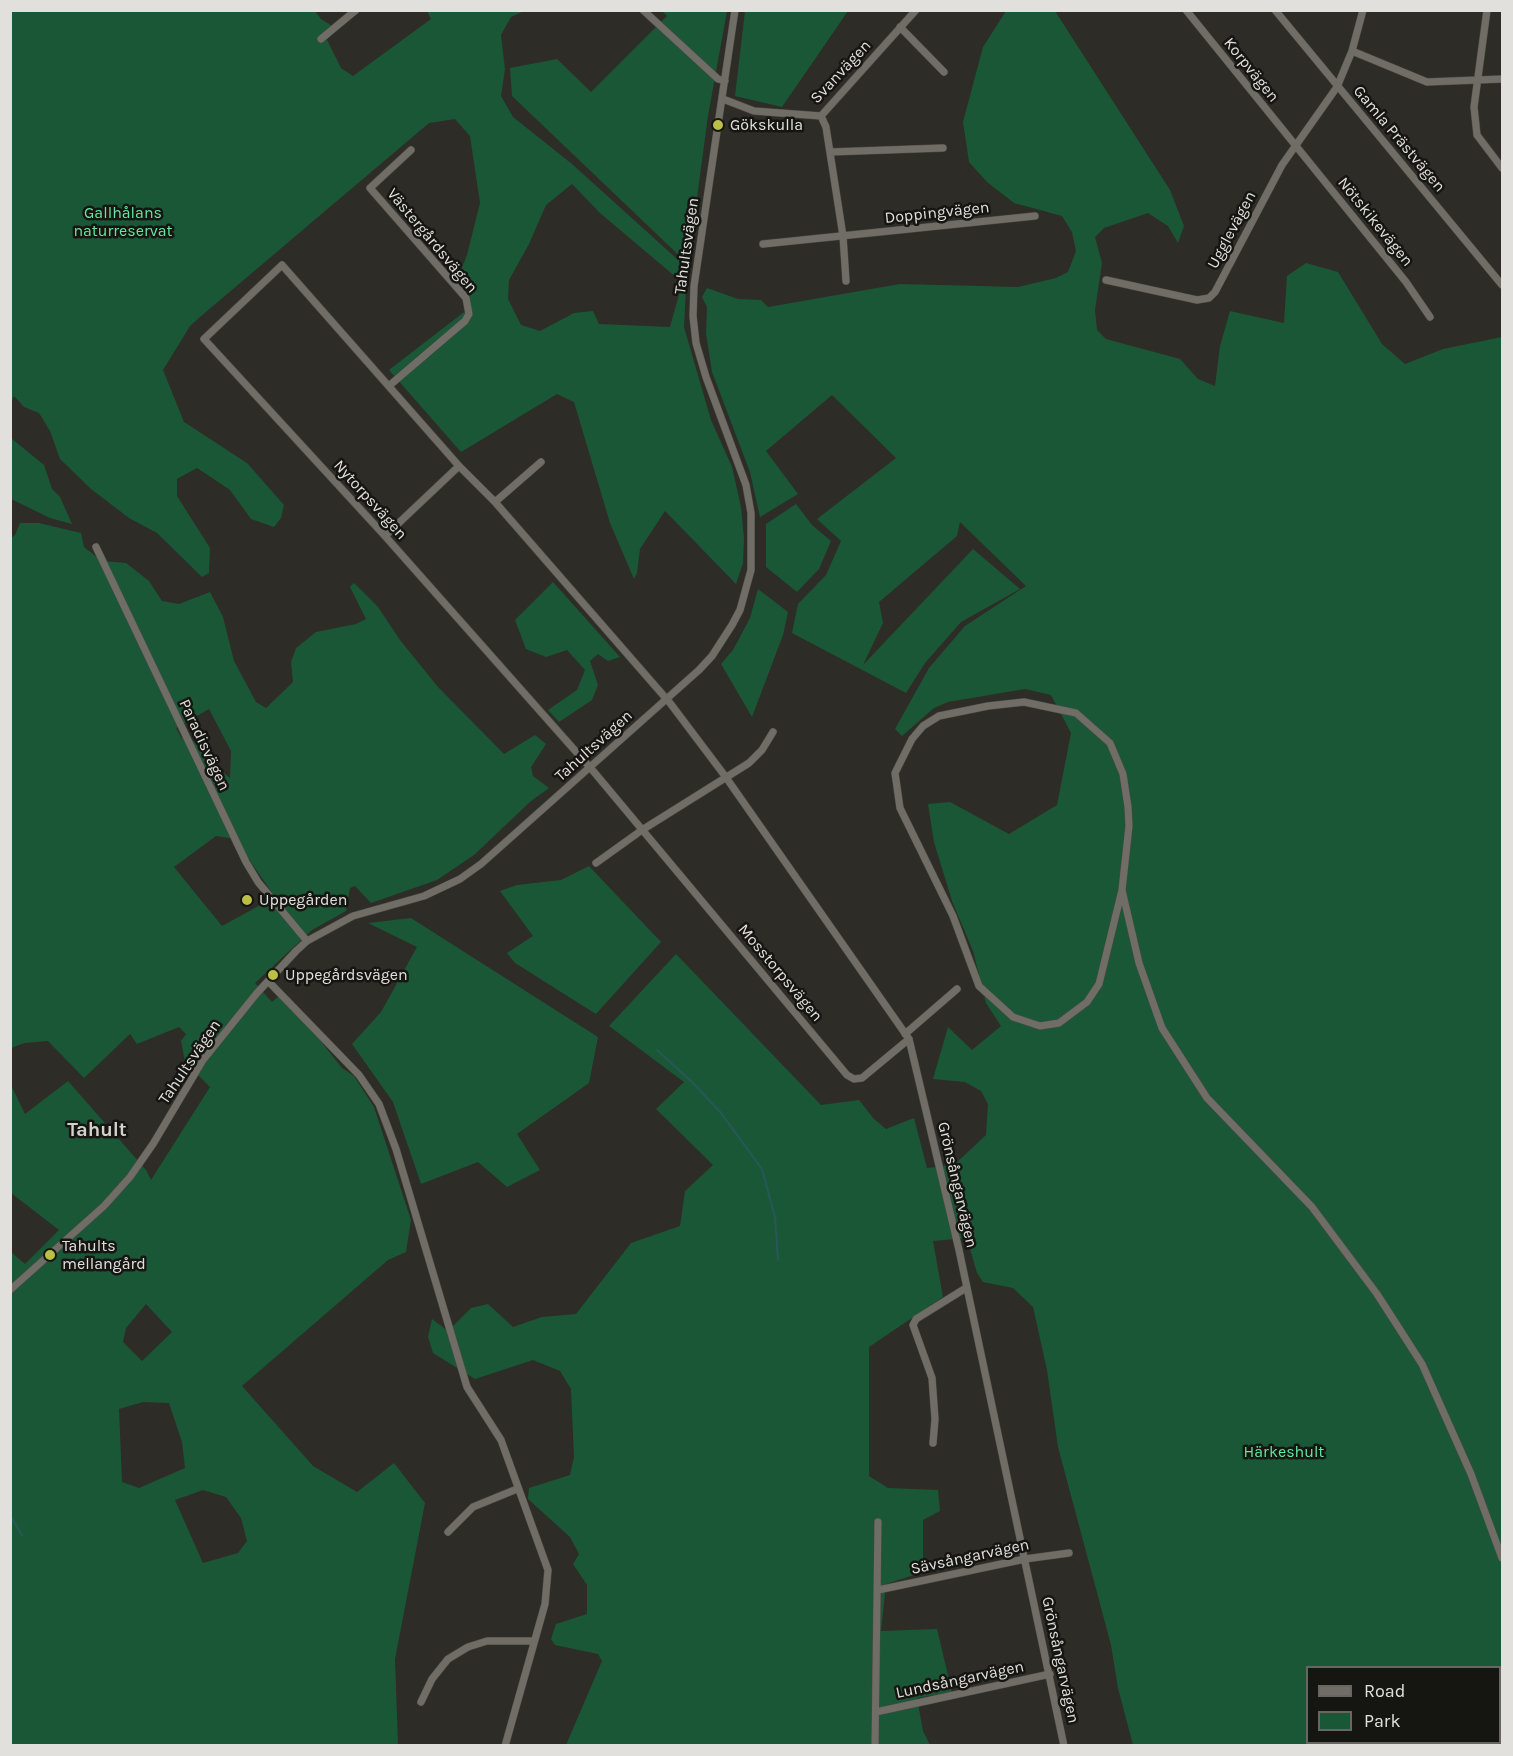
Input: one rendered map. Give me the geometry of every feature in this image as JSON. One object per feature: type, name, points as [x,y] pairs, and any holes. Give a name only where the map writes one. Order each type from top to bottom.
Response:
[{"type":"street","points":[[321,39],[356,10]]},
{"type":"street","points":[[643,10],[718,79],[725,81]]},
{"type":"street","name":"Tahultsvägen","points":[[10,1290],[104,1206],[130,1177],[153,1144],[203,1060],[268,981],[307,941],[353,916],[424,896],[460,879],[699,670],[724,638],[740,610],[751,570],[753,531],[746,485],[706,377],[696,343],[693,316],[694,286],[735,10]]},
{"type":"street","name":"Svanvägen","points":[[723,99],[754,111],[821,116],[916,10]]},
{"type":"street","name":"Korpvägen","points":[[1186,10],[1295,147]]},
{"type":"street","name":"Gamla Prästvägen","points":[[1275,10],[1503,285]]},
{"type":"street","name":"Ugglevägen","points":[[1106,280],[1197,300],[1209,298],[1215,292],[1282,165],[1337,87],[1352,51],[1363,10]]},
{"type":"street","points":[[1487,10],[1480,81],[1474,107],[1477,135],[1503,168]]},
{"type":"street","points":[[900,27],[944,72]]},
{"type":"street","points":[[1352,51],[1427,82],[1503,79]]},
{"type":"street","points":[[821,116],[830,152],[843,236],[846,281]]},
{"type":"street","name":"Nötskikevägen","points":[[1295,147],[1406,282],[1430,317]]},
{"type":"street","points":[[830,152],[942,148]]},
{"type":"street","name":"Västergårdsvägen","points":[[390,385],[465,321],[469,307],[460,290],[370,188],[411,150]]},
{"type":"street","name":"Doppingvägen","points":[[763,244],[1035,216]]},
{"type":"street","name":"Nytorpsvägen","points":[[390,385],[282,266],[204,339],[385,536],[588,765]]},
{"type":"street","points":[[390,385],[459,466],[495,502],[667,699]]},
{"type":"street","points":[[495,502],[541,462]]},
{"type":"street","points":[[385,536],[459,466]]},
{"type":"street","name":"Paradisvägen","points":[[96,547],[246,862],[258,882],[307,941]]},
{"type":"street","name":"Grönsångarvägen","points":[[667,699],[725,776],[907,1037],[966,1288],[1064,1746]]},
{"type":"street","points":[[1122,890],[1099,984],[1087,1002],[1059,1023],[1040,1026],[1013,1017],[979,986],[952,916],[900,808],[895,773],[912,739],[923,726],[939,716],[988,706],[1024,702],[1076,713],[1110,743],[1123,774],[1129,826],[1122,890],[1139,963],[1162,1028],[1207,1098],[1312,1206],[1384,1304],[1422,1364],[1471,1474],[1503,1558]]},
{"type":"street","points":[[596,863],[725,776],[749,764],[762,750],[773,732]]},
{"type":"street","name":"Mosstorpsvägen","points":[[588,765],[847,1075],[854,1079],[862,1078],[907,1037]]},
{"type":"street","points":[[268,981],[351,1067],[379,1104],[396,1149],[467,1387],[501,1440],[548,1570],[545,1604],[505,1746]]},
{"type":"street","points":[[907,1037],[957,989]]},
{"type":"street","points":[[933,1443],[935,1419],[932,1378],[913,1324],[916,1319],[966,1288]]},
{"type":"street","points":[[448,1532],[473,1507],[517,1489]]},
{"type":"street","points":[[875,1746],[878,1522]]},
{"type":"street","name":"Sävsångarvägen","points":[[878,1590],[1025,1559],[1069,1553]]},
{"type":"street","points":[[421,1702],[432,1679],[448,1659],[468,1647],[487,1641],[533,1641]]},
{"type":"street","name":"Lundsångarvägen","points":[[876,1712],[1050,1674]]},
{"type":"green space","name":"Gallhålans naturreservat","points":[[11,11],[315,11],[321,19],[332,26],[327,40],[341,68],[353,76],[431,19],[427,11],[524,11],[511,17],[501,35],[505,69],[501,96],[513,117],[572,164],[687,268],[684,327],[711,420],[732,467],[741,507],[744,538],[743,563],[736,584],[665,511],[640,549],[634,579],[610,523],[574,402],[557,394],[461,452],[389,370],[468,309],[454,288],[467,255],[480,203],[470,136],[455,119],[429,123],[200,317],[190,326],[163,370],[184,422],[247,463],[284,505],[281,518],[274,527],[251,519],[230,490],[197,468],[177,479],[177,496],[210,548],[209,573],[202,577],[157,533],[129,518],[91,489],[60,459],[50,431],[39,413],[24,407],[14,396],[11,402]],"holes":[[[572,184],[600,213],[677,278],[681,284],[670,327],[599,324],[593,311],[574,313],[540,331],[521,325],[508,299],[509,280],[529,244],[546,205]]]},
{"type":"green space","points":[[662,11],[727,11],[708,116],[688,264],[512,96],[510,68],[557,59],[591,92],[667,16]]},
{"type":"green space","points":[[745,11],[848,11],[782,107],[735,96]]},
{"type":"green space","name":"Härkeshult","points":[[1006,11],[1055,11],[1170,190],[1184,226],[1178,243],[1168,226],[1148,213],[1104,228],[1095,237],[1102,263],[1095,310],[1097,330],[1106,339],[1180,359],[1198,379],[1215,386],[1220,346],[1230,311],[1284,323],[1287,276],[1306,263],[1338,272],[1382,344],[1405,364],[1443,349],[1502,337],[1502,1745],[1133,1745],[1118,1688],[1111,1645],[1058,1447],[1047,1370],[1033,1307],[1013,1288],[983,1282],[977,1273],[967,1238],[933,1241],[943,1297],[869,1347],[869,1476],[888,1488],[938,1490],[940,1511],[923,1520],[923,1572],[886,1584],[881,1631],[937,1629],[952,1692],[917,1698],[923,1731],[930,1745],[566,1745],[602,1661],[598,1654],[555,1645],[551,1639],[556,1624],[587,1614],[587,1585],[573,1564],[579,1554],[570,1537],[528,1499],[529,1488],[570,1475],[574,1457],[571,1389],[560,1371],[533,1360],[475,1379],[433,1353],[428,1337],[432,1319],[448,1331],[471,1308],[488,1304],[513,1327],[542,1317],[576,1314],[631,1243],[680,1226],[685,1191],[713,1165],[656,1109],[684,1082],[609,1026],[676,954],[821,1105],[859,1100],[874,1119],[886,1129],[914,1118],[927,1168],[954,1165],[986,1135],[988,1104],[981,1091],[965,1082],[933,1079],[948,1027],[972,1050],[1001,1026],[986,1003],[973,951],[952,901],[934,842],[928,804],[950,802],[1009,834],[1057,805],[1071,733],[1051,695],[1025,689],[948,702],[934,708],[902,736],[895,729],[929,668],[965,626],[1026,586],[960,522],[957,536],[879,602],[883,623],[863,665],[973,549],[1020,589],[961,622],[925,663],[906,693],[792,633],[798,604],[826,575],[841,541],[817,519],[896,458],[832,395],[766,451],[798,494],[760,517],[750,472],[712,372],[706,333],[707,307],[702,297],[707,288],[738,299],[761,300],[768,307],[900,284],[1018,287],[1056,278],[1068,272],[1076,251],[1072,232],[1062,216],[1014,203],[987,182],[969,162],[963,122],[983,47]]},
{"type":"green space","points":[[11,438],[44,465],[52,489],[60,497],[72,524],[50,518],[11,499]]},
{"type":"green space","points":[[796,504],[812,525],[831,541],[819,569],[797,592],[766,567],[766,524]]},
{"type":"green space","points":[[20,523],[39,523],[81,533],[84,547],[102,561],[126,563],[149,581],[162,601],[179,604],[210,592],[223,617],[234,661],[256,702],[266,708],[293,682],[291,662],[296,648],[316,632],[356,624],[366,619],[350,587],[354,583],[378,607],[400,640],[438,687],[504,754],[535,735],[546,744],[531,767],[533,776],[549,788],[531,801],[474,855],[437,880],[371,903],[355,886],[350,888],[346,911],[312,930],[255,983],[272,1002],[279,996],[311,1029],[342,1068],[354,1076],[374,1107],[411,1220],[406,1252],[388,1260],[242,1386],[313,1466],[357,1492],[394,1463],[425,1503],[395,1659],[398,1745],[11,1745],[11,1252],[25,1264],[59,1230],[11,1193],[10,1083],[25,1114],[68,1081],[146,1170],[151,1180],[210,1087],[185,1062],[181,1041],[186,1034],[179,1027],[137,1044],[130,1034],[84,1078],[48,1041],[24,1043],[11,1048],[10,539],[15,535]],"holes":[[[209,709],[231,751],[230,778],[214,765],[210,756],[183,732],[182,739],[176,728]],[[216,836],[235,839],[275,897],[222,926],[174,867]],[[146,1304],[172,1332],[142,1361],[123,1342],[126,1328]],[[143,1402],[169,1403],[182,1442],[185,1468],[139,1488],[122,1482],[119,1409]],[[203,1490],[226,1497],[241,1518],[247,1541],[238,1553],[203,1563],[175,1500]]]},
{"type":"green space","points":[[553,582],[620,657],[608,661],[598,654],[590,661],[598,685],[592,700],[559,722],[548,710],[577,690],[585,670],[567,650],[546,657],[526,649],[515,620]]},
{"type":"green space","points":[[758,589],[788,612],[783,635],[752,717],[721,664],[733,650],[750,618]]},
{"type":"green space","points":[[589,866],[661,942],[596,1014],[515,963],[507,953],[533,936],[500,891],[517,885],[561,880]]},
{"type":"green space","points":[[411,918],[598,1037],[589,1083],[517,1134],[540,1170],[507,1187],[478,1162],[421,1184],[393,1102],[352,1044],[381,1012],[417,947],[368,923]]},
{"type":"waterway","points":[[657,1050],[721,1113],[762,1169],[775,1217],[778,1260]]},
{"type":"waterway","points":[[10,1515],[22,1535]]},
{"type":"place","name":"Gökskulla","points":[[718,125]]},
{"type":"place","name":"Uppegården","points":[[247,900]]},
{"type":"place","name":"Uppegårdsvägen","points":[[273,975]]},
{"type":"place","name":"Tahults mellangård","points":[[50,1255]]},
{"type":"district","name":"Tahult","points":[[97,1130]]}]
